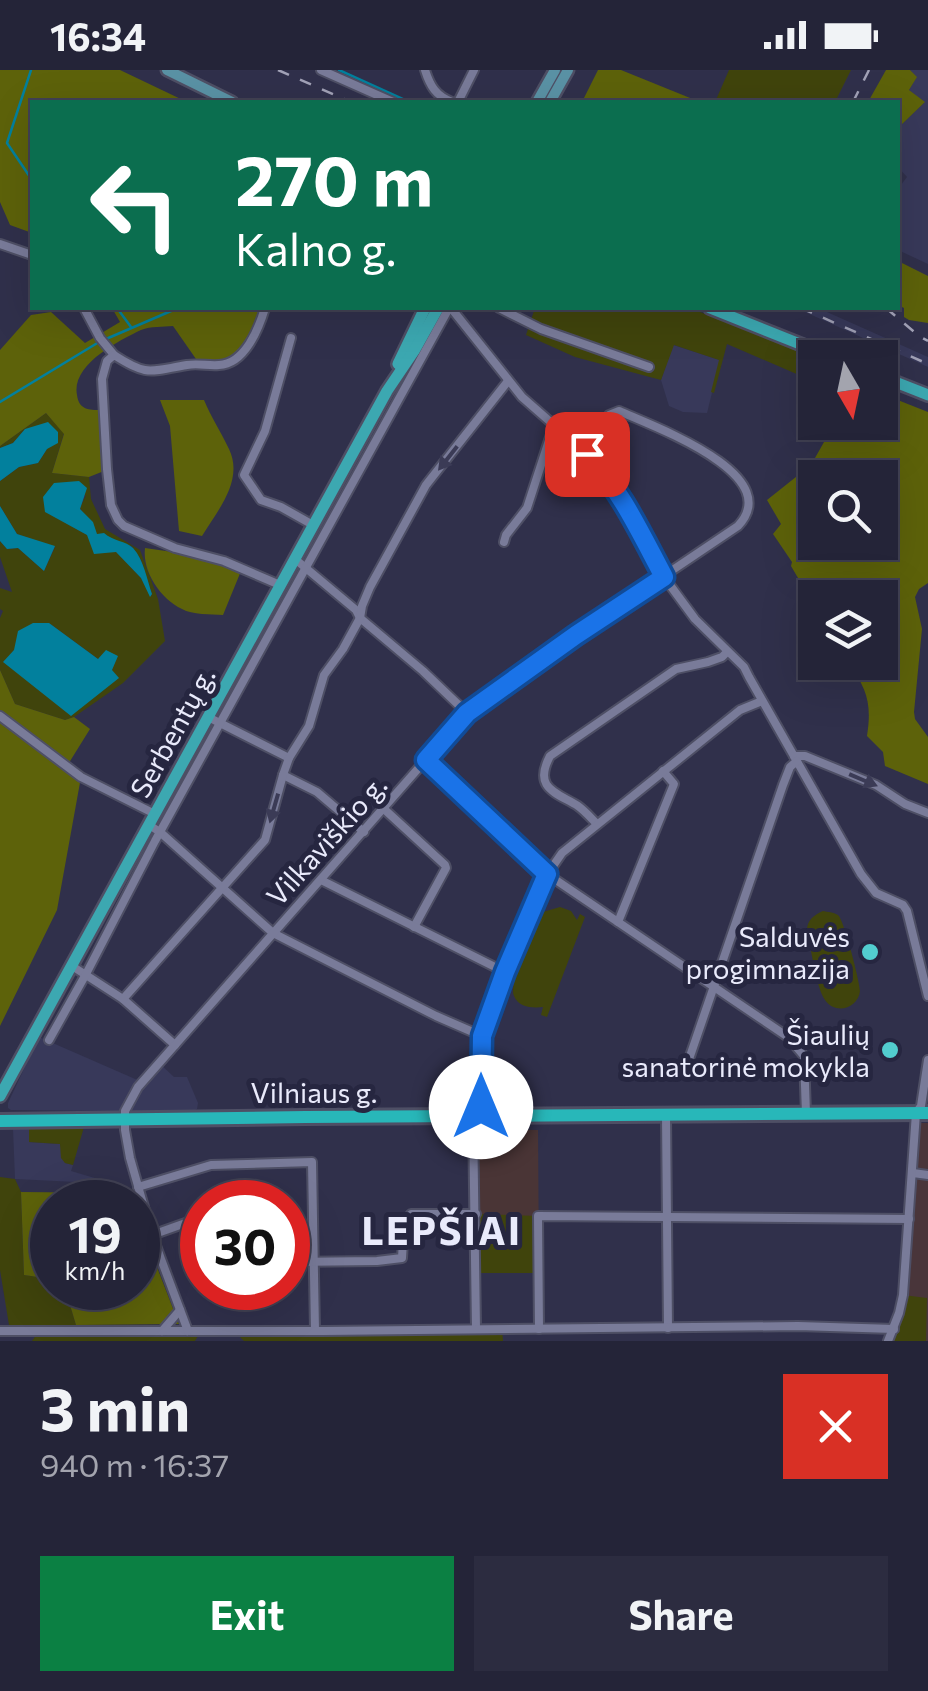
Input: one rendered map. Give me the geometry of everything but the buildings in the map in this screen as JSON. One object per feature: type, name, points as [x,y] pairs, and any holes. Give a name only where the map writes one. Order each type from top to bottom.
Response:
[{"type":"highway","name":"Vilniaus g.","points":[[0,1121],[922,1114]]},
{"type":"main road","points":[[166,70],[228,100]]},
{"type":"main road","points":[[538,100],[555,70]]},
{"type":"main road","points":[[551,100],[568,70]]},
{"type":"main road","name":"Serbentų g.","points":[[0,1096],[155,824],[208,718],[387,391],[424,310]]},
{"type":"main road","name":"Serbentų g.","points":[[387,391],[437,310]]},
{"type":"main road","points":[[715,310],[798,343]]},
{"type":"main road","points":[[898,383],[928,395]]},
{"type":"street","points":[[321,70],[388,100]]},
{"type":"street","points":[[425,70],[439,97],[449,100]]},
{"type":"street","points":[[456,100],[474,70]]},
{"type":"street","points":[[0,244],[30,254]]},
{"type":"street","points":[[85,310],[114,355],[137,370],[154,372],[189,365],[227,364],[260,328],[264,310]]},
{"type":"street","points":[[49,1040],[86,974],[155,824],[220,724],[449,310]]},
{"type":"street","points":[[452,310],[522,397],[604,472],[684,606],[744,668],[868,884],[876,893],[904,905],[928,996]]},
{"type":"street","points":[[503,310],[541,328],[650,367]]},
{"type":"street","points":[[291,338],[265,431],[244,475],[261,500],[313,525]]},
{"type":"street","points":[[114,355],[107,362],[102,379],[109,494],[118,520],[152,539],[224,561],[280,586]]},
{"type":"street","points":[[123,999],[265,840],[289,758],[309,726],[324,674],[360,618],[370,588],[426,485],[508,380]]},
{"type":"street","name":"Vilkaviškio g.","points":[[125,1120],[132,1096],[467,713],[744,520],[749,500],[744,484],[713,456],[620,411],[610,414],[587,454]]},
{"type":"street","points":[[504,542],[528,508],[554,425]]},
{"type":"street","points":[[295,558],[467,713]]},
{"type":"street","points":[[597,824],[582,808],[547,787],[544,768],[550,756],[676,669],[708,662],[727,652]]},
{"type":"street","points":[[476,1329],[477,1116],[482,1036],[547,874],[562,853],[597,824],[740,710],[762,701]]},
{"type":"street","points":[[0,716],[82,777],[155,824],[274,932],[482,1036]]},
{"type":"street","points":[[208,718],[289,758]]},
{"type":"street","points":[[688,1062],[796,758],[805,756],[876,785],[928,813]]},
{"type":"street","points":[[426,760],[547,874],[788,1037],[804,1056],[806,1114]]},
{"type":"street","points":[[618,922],[674,784],[663,771]]},
{"type":"street","points":[[283,776],[317,792],[364,832]]},
{"type":"street","points":[[384,809],[445,864],[414,927]]},
{"type":"street","points":[[321,880],[505,972]]},
{"type":"street","points":[[72,966],[123,999],[175,1045]]},
{"type":"street","points":[[888,1341],[903,1292],[928,1060]]},
{"type":"street","points":[[666,1115],[668,1328]]},
{"type":"street","points":[[125,1120],[136,1180]]},
{"type":"street","points":[[160,1180],[211,1165],[312,1162],[315,1331]]},
{"type":"street","points":[[913,1173],[928,1174]]},
{"type":"street","points":[[313,1262],[402,1258],[404,1224],[411,1214],[476,1214]]},
{"type":"street","points":[[540,1329],[538,1216],[909,1219]]},
{"type":"street","points":[[160,1256],[188,1331]]},
{"type":"street","points":[[162,1331],[180,1310]]},
{"type":"street","points":[[0,1332],[894,1328]]},
{"type":"street","points":[[32,1341],[39,1331]]},
{"type":"shaded area","points":[[0,70],[120,70],[183,100],[30,100],[30,232],[10,225],[0,202]]},
{"type":"shaded area","points":[[598,70],[621,70],[695,100],[583,100]]},
{"type":"shaded area","points":[[886,70],[910,70],[917,77],[909,90],[925,102],[900,126],[900,100],[869,100]]},
{"type":"shaded area","points":[[910,70],[928,70],[928,264],[900,251],[900,186],[907,177],[900,169],[900,126],[924,103],[909,90],[916,78]]},
{"type":"shaded area","points":[[900,262],[928,276],[928,323],[904,317],[904,308],[900,306]]},
{"type":"shaded area","points":[[113,310],[262,311],[242,349],[229,360],[196,359],[173,326],[141,330],[109,347],[89,364],[77,384],[77,395],[82,406],[101,410],[104,471],[89,477],[52,473],[64,434],[46,413],[0,446],[0,350],[31,315],[51,312],[85,343],[120,322]]},
{"type":"shaded area","points":[[800,310],[822,310],[890,340],[868,340]]},
{"type":"shaded area","points":[[898,344],[928,357],[928,367],[898,354]]},
{"type":"shaded area","points":[[673,345],[720,360],[707,413],[683,412],[669,406],[661,380]]},
{"type":"shaded area","points":[[160,400],[204,400],[233,461],[227,494],[202,536],[179,531],[170,426]]},
{"type":"shaded area","points":[[898,400],[928,412],[928,583],[915,597],[922,629],[914,712],[928,737],[928,784],[885,766],[883,752],[867,736],[867,697],[859,680],[898,680],[898,580],[799,580],[773,534],[781,524],[767,500],[798,475],[798,560],[898,560],[898,460],[814,460],[825,440],[898,440]]},
{"type":"shaded area","points":[[48,422],[58,432],[58,443],[47,449],[38,463],[19,467],[0,481],[0,448],[13,443],[25,429]]},
{"type":"shaded area","points":[[79,481],[87,488],[80,509],[93,522],[97,534],[104,533],[133,548],[145,570],[150,597],[141,578],[116,552],[94,554],[87,535],[45,512],[43,497],[54,483]]},
{"type":"shaded area","points":[[0,506],[17,534],[55,546],[44,571],[18,548],[7,549],[0,541]]},
{"type":"shaded area","points":[[145,548],[241,571],[223,615],[186,611],[167,599],[150,575]]},
{"type":"shaded area","points":[[33,623],[49,623],[98,659],[106,650],[118,656],[112,670],[119,678],[71,716],[3,662],[14,650],[18,631]]},
{"type":"shaded area","points":[[0,670],[15,704],[65,720],[74,717],[90,729],[67,766],[81,777],[57,910],[0,1026]]},
{"type":"shaded area","points":[[39,1037],[142,1082],[159,1063],[174,1077],[187,1077],[197,1109],[11,1110],[8,1103]]},
{"type":"shaded area","points":[[915,1123],[928,1123],[928,1341],[888,1341],[899,1313]]},
{"type":"shaded area","points":[[29,1128],[29,1142],[60,1144],[65,1163],[73,1165],[71,1171],[98,1180],[15,1179],[13,1129]]},
{"type":"shaded area","points":[[473,1129],[538,1130],[539,1273],[476,1273]]},
{"type":"shaded area","points":[[21,1192],[30,1192],[30,1276],[24,1275]]},
{"type":"shaded area","points":[[160,1275],[179,1324],[76,1325],[72,1310],[160,1310]]},
{"type":"green space","points":[[729,70],[851,70],[836,100],[716,100]]},
{"type":"green space","points":[[534,310],[695,310],[798,351],[798,375],[727,344],[714,393],[711,392],[719,360],[674,345],[661,380],[575,357],[526,335]]},
{"type":"green space","points":[[46,413],[64,433],[52,473],[89,477],[91,499],[105,529],[140,550],[158,599],[165,641],[123,683],[65,720],[15,704],[0,670],[0,588],[12,592],[0,557],[0,541],[7,549],[18,548],[44,571],[55,547],[17,534],[0,506],[0,481],[19,467],[38,463],[47,449],[25,429],[13,443],[0,446]],"holes":[[[86,495],[80,508],[97,535],[132,546],[141,560],[151,596],[141,578],[116,551],[46,512]],[[49,623],[98,659],[117,656],[112,670],[4,663],[14,650]]]},
{"type":"green space","points":[[560,907],[571,911],[577,920],[580,914],[585,917],[547,1017],[541,1015],[543,1007],[519,1003],[513,990],[539,917]]},
{"type":"green space","points":[[823,911],[841,919],[857,976],[858,997],[846,1008],[829,1005],[816,977],[807,926]]},
{"type":"green space","points":[[84,1127],[73,1165],[61,1158],[60,1144],[29,1142],[29,1128]]},
{"type":"green space","points":[[0,1177],[15,1179],[21,1192],[24,1275],[30,1276],[30,1310],[72,1310],[76,1325],[9,1325],[0,1270]]},
{"type":"green space","points":[[476,1214],[538,1216],[539,1273],[476,1273]]},
{"type":"green space","points":[[903,1295],[927,1298],[926,1341],[888,1341]]},
{"type":"green space","points":[[502,1329],[503,1341],[244,1341],[238,1335],[198,1336],[195,1341],[32,1341],[39,1331]]},
{"type":"waterway","points":[[30,177],[7,143],[31,70]]},
{"type":"waterway","points":[[339,70],[405,100]]},
{"type":"waterway","points":[[118,310],[131,327]]},
{"type":"waterway","points":[[106,339],[173,310]]},
{"type":"waterway","points":[[0,402],[99,342]]},
{"type":"railway","points":[[278,70],[346,100]]},
{"type":"railway","points":[[854,100],[869,70]]},
{"type":"railway","points":[[806,310],[928,364]]},
{"type":"railway","points":[[888,310],[928,341]]},
{"type":"place","name":"Salduvės progimnazija","points":[[870,952]]},
{"type":"place","name":"Šiaulių sanatorinė mokykla","points":[[890,1050]]},
{"type":"district","name":"LEPŠIAI","points":[[442,1229]]},
{"type":"route","points":[[481,1107],[482,1036],[547,874],[426,760],[467,713],[664,577],[623,499],[587,454]]}]
